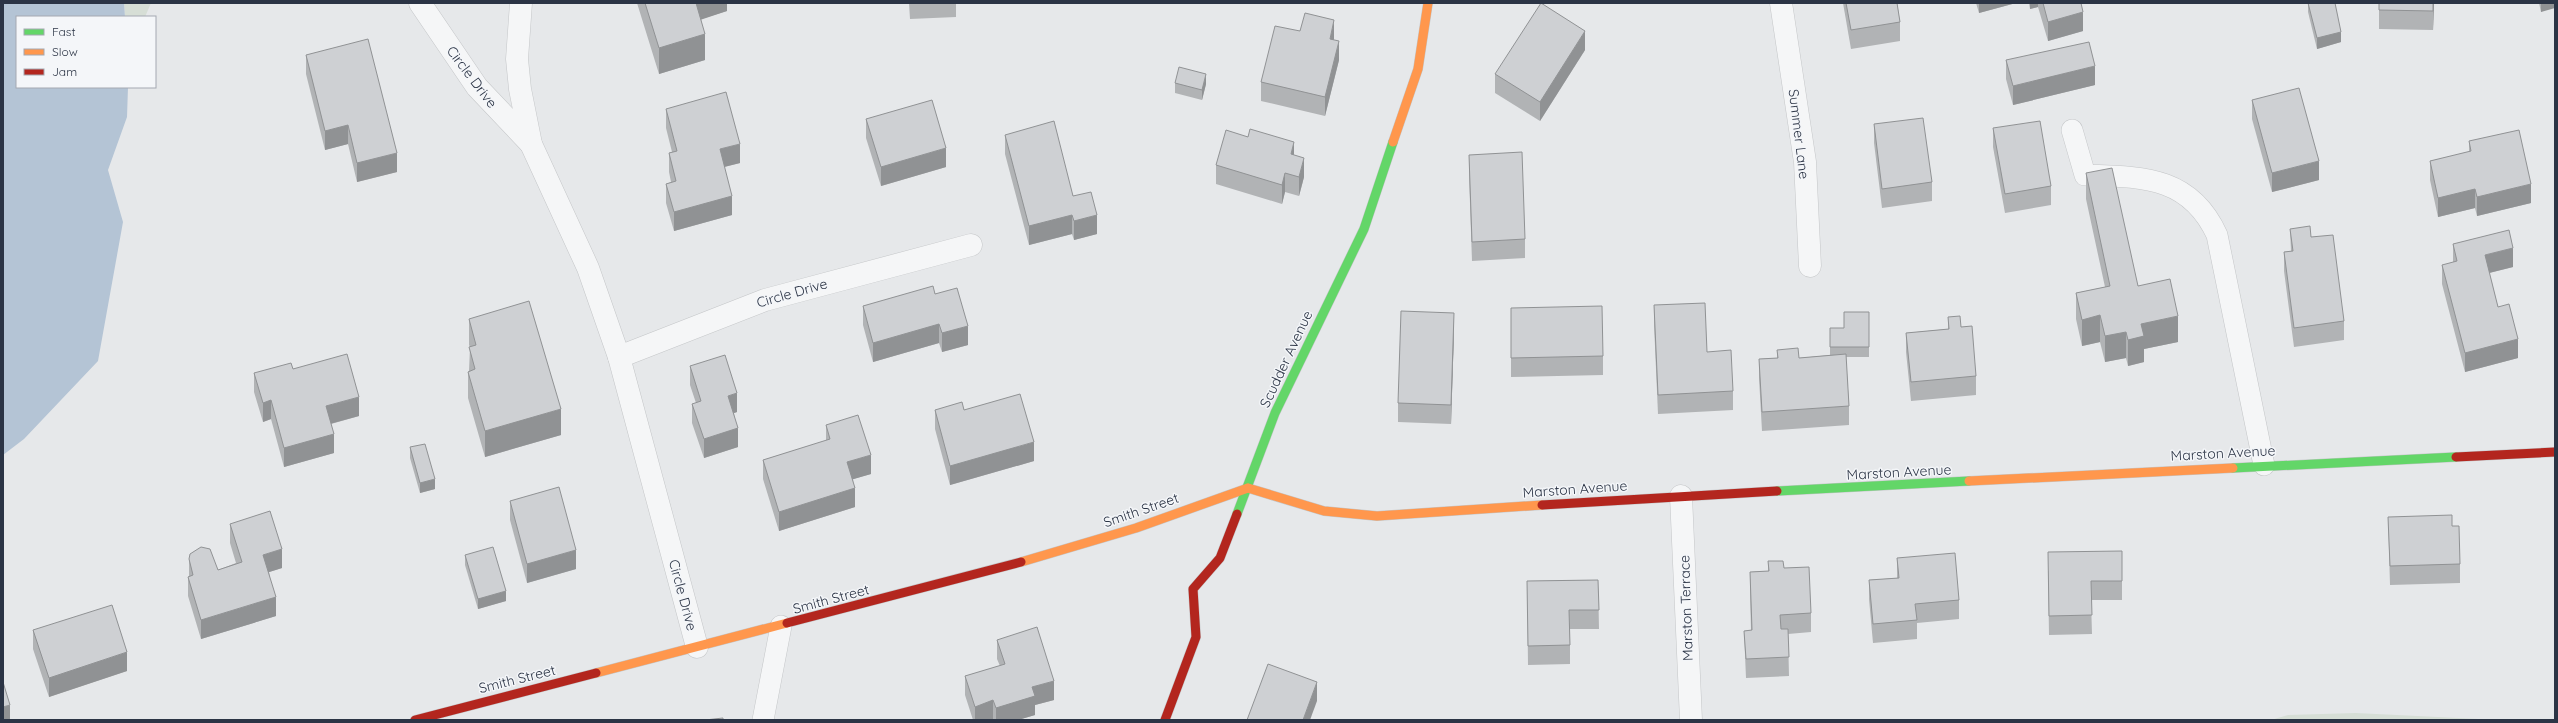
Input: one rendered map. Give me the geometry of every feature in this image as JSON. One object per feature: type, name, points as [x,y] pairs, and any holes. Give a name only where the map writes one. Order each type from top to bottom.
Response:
[{"type":"main road","name":"Scudder Avenue","points":[[1165,720],[1196,637],[1193,589],[1220,558],[1248,488],[1275,413],[1364,229],[1418,69],[1428,3]]},
{"type":"main road","name":"Marston Avenue","points":[[1248,488],[1324,511],[1377,516],[1681,496],[1950,484],[2264,465],[2555,452]]},
{"type":"main road","name":"Smith Street","points":[[415,720],[697,648],[1049,555],[1136,528],[1248,488]]},
{"type":"street","name":"Circle Drive","points":[[420,3],[477,87],[531,144]]},
{"type":"street","name":"Circle Drive","points":[[521,3],[517,59],[520,89],[531,144],[588,268],[619,357],[697,648]]},
{"type":"street","name":"Summer Lane","points":[[1781,3],[1805,162],[1810,266]]},
{"type":"street","name":"Circle Drive","points":[[619,357],[765,300],[971,245]]},
{"type":"street","name":"Marston Terrace","points":[[1681,496],[1691,720]]},
{"type":"lane","points":[[2072,130],[2085,175],[2127,176],[2158,181],[2175,187],[2193,199],[2211,222],[2217,236],[2264,465]]},
{"type":"lane","points":[[763,720],[781,626]]},
{"type":"shaded area","points":[[124,3],[151,3],[145,16],[125,16]]},
{"type":"shaded area","points":[[2356,713],[2499,720],[2271,720],[2288,715]]},
{"type":"water","points":[[3,3],[124,3],[125,16],[16,16],[16,88],[128,88],[127,117],[108,170],[123,222],[98,361],[24,439],[3,455]]},
{"type":"building","points":[[645,3],[696,3],[705,34],[659,48]]},
{"type":"building","points":[[1541,3],[1585,31],[1540,102],[1495,74]]},
{"type":"building","points":[[1846,3],[1897,3],[1900,22],[1851,30]]},
{"type":"building","points":[[2043,3],[2081,3],[2083,12],[2048,22]]},
{"type":"building","points":[[2308,3],[2335,3],[2341,32],[2317,38]]},
{"type":"building","points":[[2379,3],[2433,3],[2433,11],[2379,10]]},
{"type":"building","points":[[1305,13],[1334,20],[1330,39],[1339,41],[1325,97],[1261,82],[1275,26],[1300,31]]},
{"type":"building","points":[[368,39],[397,153],[357,163],[348,125],[325,131],[306,55]]},
{"type":"building","points":[[2089,42],[2095,66],[2013,86],[2006,60]]},
{"type":"building","points":[[1179,67],[1206,74],[1202,90],[1175,83]]},
{"type":"building","points":[[2299,88],[2319,161],[2272,173],[2252,100]]},
{"type":"building","points":[[726,92],[740,144],[720,149],[732,196],[674,212],[666,184],[676,181],[669,153],[677,151],[666,109]]},
{"type":"building","points":[[932,100],[946,148],[881,167],[866,119]]},
{"type":"building","points":[[1923,118],[1932,182],[1882,189],[1874,124]]},
{"type":"building","points":[[1054,121],[1073,196],[1091,192],[1097,215],[1074,221],[1072,215],[1029,226],[1005,135]]},
{"type":"building","points":[[2040,121],[2051,186],[2005,194],[1993,128]]},
{"type":"building","points":[[1250,129],[1294,142],[1291,154],[1304,158],[1299,177],[1285,173],[1282,185],[1216,165],[1226,130],[1248,137]]},
{"type":"building","points":[[2519,130],[2531,184],[2477,197],[2475,189],[2438,198],[2430,161],[2471,151],[2469,141]]},
{"type":"building","points":[[1522,152],[1525,239],[1472,242],[1469,155]]},
{"type":"building","points":[[2112,168],[2138,286],[2170,279],[2178,316],[2141,324],[2144,336],[2128,340],[2126,332],[2105,336],[2100,315],[2082,320],[2076,293],[2110,286],[2086,173]]},
{"type":"building","points":[[2310,226],[2311,237],[2333,235],[2344,321],[2294,328],[2284,252],[2293,251],[2290,229]]},
{"type":"building","points":[[2509,230],[2513,248],[2485,255],[2498,307],[2509,304],[2518,339],[2465,353],[2442,265],[2457,261],[2453,244]]},
{"type":"building","points":[[933,286],[935,294],[957,288],[968,326],[942,333],[939,324],[873,343],[863,306]]},
{"type":"building","points":[[529,301],[561,409],[485,431],[468,372],[475,369],[469,347],[476,345],[469,319]]},
{"type":"building","points":[[1705,303],[1707,352],[1731,350],[1733,391],[1658,395],[1654,305]]},
{"type":"building","points":[[1602,306],[1603,356],[1511,358],[1511,308]]},
{"type":"building","points":[[1401,311],[1454,313],[1451,405],[1398,403]]},
{"type":"building","points":[[1844,312],[1869,312],[1869,347],[1830,347],[1830,328],[1844,328]]},
{"type":"building","points":[[1960,316],[1961,327],[1972,326],[1976,376],[1911,382],[1906,333],[1949,329],[1948,317]]},
{"type":"building","points":[[1798,348],[1799,358],[1846,354],[1849,406],[1762,412],[1759,359],[1778,358],[1777,350]]},
{"type":"building","points":[[347,354],[359,397],[326,406],[334,434],[284,448],[271,400],[263,403],[254,373],[291,363],[293,369]]},
{"type":"building","points":[[725,355],[737,393],[728,396],[738,428],[704,439],[692,404],[701,401],[690,366]]},
{"type":"building","points":[[1020,394],[1034,442],[950,466],[935,410],[962,402],[964,410]]},
{"type":"building","points":[[858,415],[871,455],[847,462],[855,488],[779,512],[763,460],[830,439],[826,425]]},
{"type":"building","points":[[425,444],[435,479],[420,483],[410,447]]},
{"type":"building","points":[[559,487],[576,550],[527,564],[510,501]]},
{"type":"building","points":[[270,511],[282,549],[263,555],[276,597],[201,620],[188,577],[193,575],[189,559],[190,554],[201,547],[210,549],[218,570],[242,562],[230,524]]},
{"type":"building","points":[[2452,515],[2452,526],[2459,526],[2460,564],[2390,566],[2388,517]]},
{"type":"building","points":[[493,547],[506,591],[478,599],[465,555]]},
{"type":"building","points":[[2122,551],[2122,581],[2091,581],[2092,615],[2049,616],[2048,552]]},
{"type":"building","points":[[1955,553],[1959,600],[1915,604],[1917,620],[1873,624],[1869,580],[1899,578],[1897,558]]},
{"type":"building","points":[[1768,561],[1783,561],[1784,568],[1809,567],[1811,613],[1780,615],[1781,629],[1788,629],[1789,657],[1746,659],[1744,631],[1752,630],[1750,572],[1769,571]]},
{"type":"building","points":[[1598,580],[1599,610],[1569,610],[1570,645],[1528,646],[1527,581]]},
{"type":"building","points":[[112,605],[127,652],[49,678],[33,630]]},
{"type":"building","points":[[1037,627],[1054,681],[1032,687],[1035,696],[996,708],[993,700],[975,707],[965,676],[1005,664],[997,640]]},
{"type":"building","points":[[1268,664],[1317,682],[1303,720],[1247,720]]},
{"type":"building","points":[[3,682],[10,705],[3,707]]},
{"type":"building","points":[[723,718],[723,720],[705,720]]},
{"type":"traffic: fast","points":[[1237,514],[1275,413],[1364,229],[1393,142]]},
{"type":"traffic: fast","points":[[2233,468],[2456,457]]},
{"type":"traffic: fast","points":[[1777,491],[1969,481]]},
{"type":"traffic: slow","points":[[1393,142],[1418,69],[1428,3]]},
{"type":"traffic: slow","points":[[1969,481],[2233,468]]},
{"type":"traffic: slow","points":[[1248,488],[1324,511],[1377,516],[1542,505]]},
{"type":"traffic: slow","points":[[1021,562],[1136,528],[1248,488]]},
{"type":"traffic: slow","points":[[596,673],[787,623]]},
{"type":"traffic: jam","points":[[2456,457],[2555,452]]},
{"type":"traffic: jam","points":[[1542,505],[1777,491]]},
{"type":"traffic: jam","points":[[1165,720],[1196,637],[1193,589],[1220,558],[1237,514]]},
{"type":"traffic: jam","points":[[787,623],[1021,562]]},
{"type":"traffic: jam","points":[[415,720],[596,673]]}]
